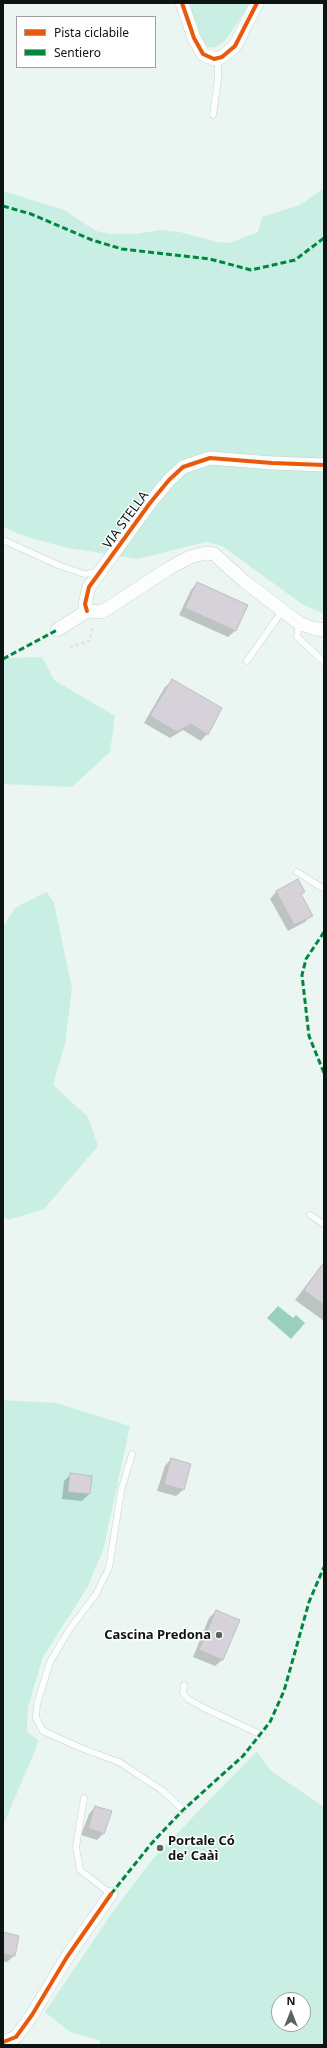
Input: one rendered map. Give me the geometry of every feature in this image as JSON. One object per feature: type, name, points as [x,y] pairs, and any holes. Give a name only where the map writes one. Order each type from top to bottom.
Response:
[{"type":"street","points":[[182,3],[194,38],[203,54],[214,59],[222,58],[235,46],[257,3]]},
{"type":"street","name":"VIA STELLA","points":[[87,611],[85,604],[89,587],[150,504],[169,480],[183,468],[210,458],[324,465]]},
{"type":"street","points":[[57,630],[87,611],[102,612],[171,567],[190,557],[206,553],[214,554],[244,581],[299,623],[312,628],[324,630]]},
{"type":"street","points":[[3,2042],[16,2037],[20,2032],[67,1957],[112,1894]]},
{"type":"lane","points":[[213,115],[218,79],[218,59]]},
{"type":"lane","points":[[3,540],[58,565],[84,574],[100,572]]},
{"type":"lane","points":[[247,661],[282,611]]},
{"type":"lane","points":[[299,623],[297,637],[324,662]]},
{"type":"lane","points":[[297,872],[324,889]]},
{"type":"lane","points":[[310,1215],[324,1224]]},
{"type":"lane","points":[[132,1454],[121,1491],[109,1568],[96,1594],[69,1630],[50,1662],[37,1704],[36,1718],[43,1731],[80,1748],[119,1762],[163,1791],[183,1810]]},
{"type":"lane","points":[[184,1685],[183,1693],[188,1699],[204,1708],[262,1734]]},
{"type":"lane","points":[[84,1798],[80,1812],[76,1847],[80,1870],[112,1894]]},
{"type":"path","points":[[70,647],[88,641]]},
{"type":"shaded area","points":[[184,3],[251,3],[224,42],[214,48],[200,45]]},
{"type":"shaded area","points":[[324,188],[324,614],[302,604],[222,546],[206,542],[138,559],[63,547],[24,536],[3,527],[3,191],[64,210],[96,231],[111,234],[135,234],[160,230],[180,232],[217,242],[229,243],[258,232],[262,217],[300,205]]},
{"type":"shaded area","points":[[42,657],[54,680],[115,716],[110,752],[72,787],[3,784],[3,658]]},
{"type":"shaded area","points":[[47,892],[54,903],[72,988],[65,1044],[53,1085],[88,1117],[98,1146],[44,1209],[8,1220],[3,1217],[3,927],[15,908]]},
{"type":"shaded area","points":[[278,1306],[293,1318],[296,1315],[305,1323],[291,1339],[267,1318]]},
{"type":"shaded area","points":[[3,1400],[56,1403],[130,1426],[103,1551],[87,1588],[43,1657],[28,1707],[27,1731],[39,1741],[3,1826]]},
{"type":"shaded area","points":[[257,1751],[270,1770],[324,1807],[324,2045],[101,2045],[99,2040],[70,2032],[45,2012],[119,1903],[157,1854]]},
{"type":"building","points":[[197,582],[248,605],[236,631],[185,608]]},
{"type":"building","points":[[172,679],[222,708],[208,735],[191,724],[177,732],[150,716]]},
{"type":"building","points":[[298,879],[305,892],[301,894],[313,916],[294,925],[276,891]]},
{"type":"building","points":[[324,1262],[324,1305],[304,1290]]},
{"type":"building","points":[[171,1458],[191,1464],[184,1490],[164,1484]]},
{"type":"building","points":[[70,1473],[92,1476],[90,1494],[68,1492]]},
{"type":"building","name":"Cascina Predona","points":[[216,1610],[240,1620],[223,1660],[199,1650]]},
{"type":"building","points":[[95,1806],[112,1811],[104,1834],[88,1828]]},
{"type":"building","points":[[3,1932],[19,1936],[15,1956],[3,1954]]},
{"type":"marked path","points":[[3,206],[31,214],[92,240],[122,249],[210,259],[251,270],[295,260],[324,238]]},
{"type":"marked path","points":[[3,659],[57,630]]},
{"type":"marked path","points":[[324,932],[306,959],[302,975],[309,1036],[324,1073]]},
{"type":"marked path","points":[[111,1894],[151,1844],[183,1810],[243,1756],[270,1722],[284,1691],[309,1602],[324,1567]]},
{"type":"cycle path","points":[[182,3],[194,38],[203,54],[214,59],[222,57],[235,46],[257,3]]},
{"type":"cycle path","points":[[87,611],[85,604],[89,587],[150,503],[169,480],[183,467],[210,458],[324,465]]},
{"type":"cycle path","points":[[3,2042],[16,2037],[32,2015],[67,1957],[111,1894]]},
{"type":"place","name":"Cascina Predona","points":[[219,1635]]},
{"type":"place","name":"Portale Có de' Caàì","points":[[160,1848]]}]
